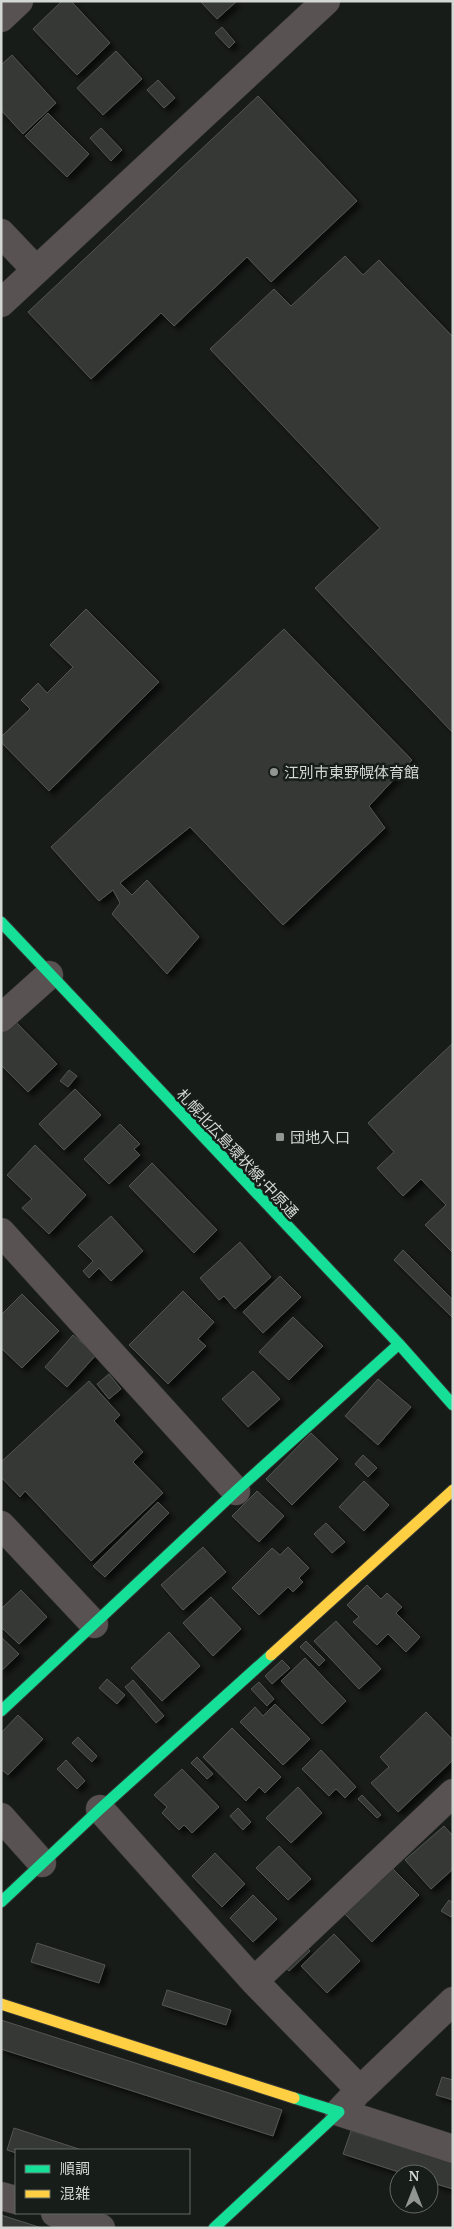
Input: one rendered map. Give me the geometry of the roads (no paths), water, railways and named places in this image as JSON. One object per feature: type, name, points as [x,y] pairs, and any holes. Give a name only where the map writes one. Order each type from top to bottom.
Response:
[{"type":"street","points":[[1,18],[19,1]]},
{"type":"street","points":[[1,303],[326,1]]},
{"type":"street","points":[[1,233],[36,270]]},
{"type":"street","name":"札幌北広島環状線;中原通","points":[[1,922],[399,1344],[453,1405]]},
{"type":"street","points":[[1,1018],[49,975]]},
{"type":"street","points":[[1,1232],[236,1490]]},
{"type":"street","points":[[1,1711],[236,1490],[399,1344]]},
{"type":"street","points":[[1,1902],[100,1809],[453,1490]]},
{"type":"street","points":[[1,1525],[94,1624]]},
{"type":"street","points":[[254,1981],[453,1793]]},
{"type":"street","points":[[100,1809],[254,1981],[360,2090]]},
{"type":"street","points":[[1,1817],[42,1863]]},
{"type":"street","points":[[214,2228],[339,2112],[453,2001]]},
{"type":"street","points":[[1,2004],[453,2148]]},
{"type":"street","points":[[1,2196],[15,2200]]},
{"type":"street","points":[[58,2214],[101,2228]]},
{"type":"place","name":"江別市東野幌体育館","points":[[274,772]]},
{"type":"place","name":"団地入口","points":[[280,1137]]}]
